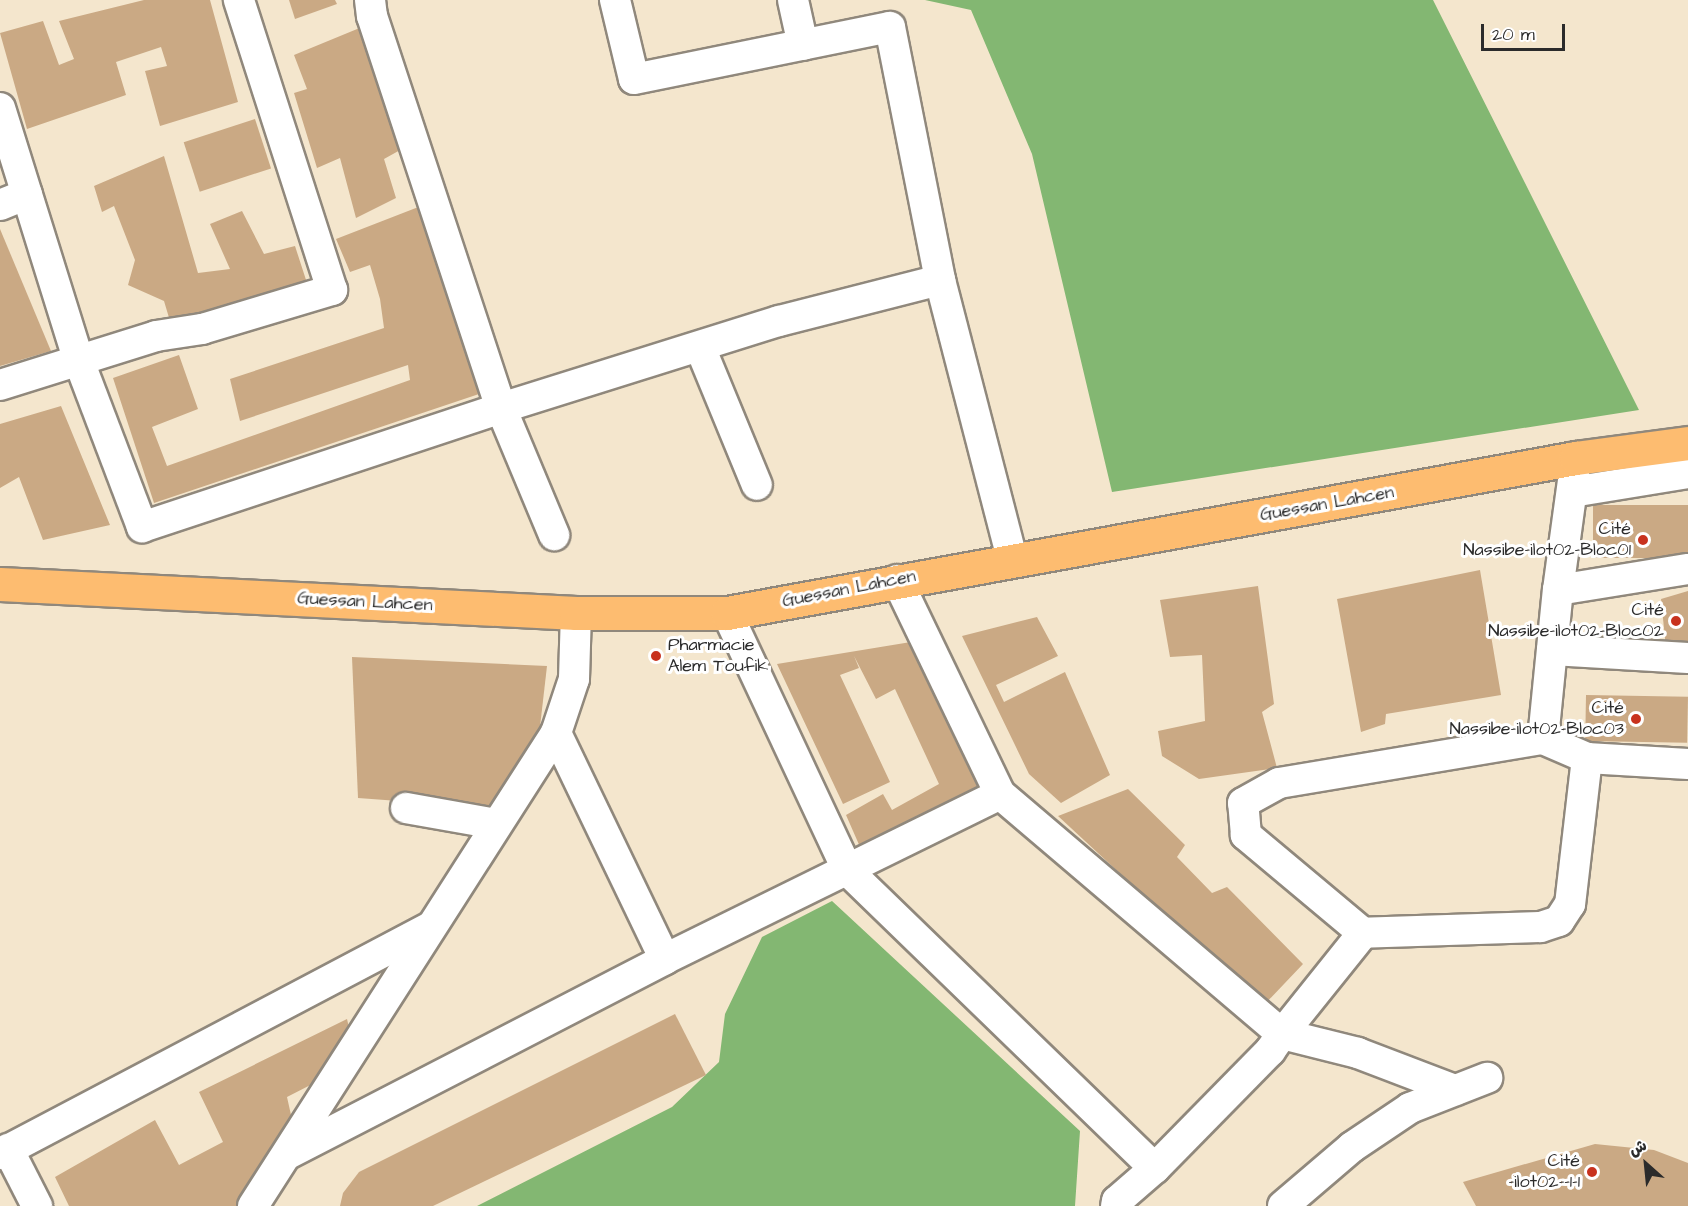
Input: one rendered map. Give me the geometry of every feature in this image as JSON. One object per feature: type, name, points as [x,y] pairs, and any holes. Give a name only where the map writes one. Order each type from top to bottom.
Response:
[{"type":"main road","name":"Guessan Lahcen","points":[[0,584],[576,613],[727,613],[897,580],[1013,562],[1576,458],[1688,443]]},
{"type":"street","points":[[0,385],[156,336],[202,329],[332,290],[239,0]]},
{"type":"street","points":[[370,0],[372,16],[501,408],[554,535]]},
{"type":"street","points":[[615,0],[634,79],[890,27],[940,280],[1013,562]]},
{"type":"street","points":[[793,0],[803,45]]},
{"type":"street","points":[[0,108],[79,360],[142,527],[501,408],[778,321],[940,280]]},
{"type":"street","points":[[0,205],[27,194]]},
{"type":"street","points":[[700,347],[757,486]]},
{"type":"street","points":[[1543,739],[1558,590],[1576,458]]},
{"type":"street","points":[[1572,492],[1688,473]]},
{"type":"street","points":[[1558,590],[1688,569]]},
{"type":"street","points":[[897,580],[1000,794],[1282,1034],[1358,1053],[1455,1090]]},
{"type":"street","points":[[253,1206],[556,733],[574,679],[576,613]]},
{"type":"street","points":[[727,613],[848,871],[1155,1168]]},
{"type":"street","points":[[1552,650],[1688,658]]},
{"type":"street","points":[[556,733],[664,959]]},
{"type":"street","points":[[1587,758],[1570,904],[1559,921],[1540,927],[1364,933],[1246,835],[1243,803],[1279,783],[1543,739],[1587,758],[1688,764]]},
{"type":"street","points":[[288,1154],[664,959],[848,871],[1000,794]]},
{"type":"street","points":[[406,808],[496,824]]},
{"type":"street","points":[[37,1206],[4,1152],[430,927]]},
{"type":"street","points":[[1116,1206],[1117,1202],[1155,1168],[1270,1051],[1364,933]]},
{"type":"street","points":[[1283,1206],[1352,1147],[1410,1108],[1487,1078]]},
{"type":"green space","points":[[925,0],[1433,0],[1639,410],[1112,492],[1032,154],[971,10]]},
{"type":"green space","points":[[832,901],[1080,1131],[1075,1206],[477,1206],[672,1107],[719,1062],[725,1014],[762,937]]},
{"type":"building","points":[[144,0],[210,0],[238,102],[160,126],[145,71],[167,66],[161,47],[116,62],[126,95],[27,129],[0,33],[43,21],[59,65],[74,59],[59,21]]},
{"type":"building","points":[[289,0],[335,0],[337,4],[295,19]]},
{"type":"building","points":[[362,27],[402,149],[384,159],[396,198],[356,218],[340,158],[317,168],[294,93],[307,89],[294,55]]},
{"type":"building","points":[[255,119],[271,168],[200,192],[184,142]]},
{"type":"building","points":[[164,156],[198,273],[230,269],[210,224],[242,211],[264,254],[295,246],[307,283],[170,321],[164,301],[128,285],[135,260],[114,206],[102,212],[94,186]]},
{"type":"building","points":[[421,206],[479,394],[154,503],[113,378],[179,355],[198,409],[152,427],[167,466],[410,380],[408,365],[240,421],[230,379],[384,328],[380,299],[370,265],[350,272],[336,239]]},
{"type":"building","points":[[0,229],[51,351],[0,366]]},
{"type":"building","points":[[61,406],[110,525],[43,540],[19,477],[0,488],[0,424]]},
{"type":"building","name":"Cité Nassibe-ilot02-Bloc01","points":[[1593,505],[1688,505],[1688,558],[1593,558]]},
{"type":"building","points":[[1480,570],[1501,695],[1386,714],[1385,724],[1361,732],[1337,599]]},
{"type":"building","points":[[1258,586],[1274,704],[1262,712],[1277,768],[1199,779],[1162,756],[1158,731],[1205,721],[1202,655],[1170,657],[1160,600]]},
{"type":"building","name":"Cité Nassibe-ilot02-Bloc02","points":[[1688,591],[1688,643],[1666,648],[1661,599]]},
{"type":"building","points":[[1037,617],[1058,656],[996,685],[1004,702],[1065,672],[1110,775],[1061,803],[1029,774],[962,636]]},
{"type":"building","points":[[917,641],[996,786],[864,856],[846,815],[883,794],[892,810],[939,784],[895,689],[876,699],[854,656],[859,668],[840,675],[890,782],[843,804],[777,664]]},
{"type":"building","points":[[352,657],[547,666],[538,744],[493,808],[358,798]]},
{"type":"building","name":"Cité Nassibe-ilot02-Bloc03","points":[[1586,695],[1688,697],[1687,743],[1585,741]]},
{"type":"building","points":[[1128,789],[1185,845],[1177,857],[1212,893],[1227,887],[1303,964],[1263,1006],[1058,816]]},
{"type":"building","points":[[675,1014],[706,1075],[433,1206],[340,1206],[343,1193],[359,1172]]},
{"type":"building","points":[[347,1019],[351,1036],[328,1076],[287,1097],[293,1124],[241,1206],[69,1206],[55,1177],[155,1120],[179,1165],[223,1142],[199,1092]]},
{"type":"building","name":"Cité -ilot02--1-1","points":[[1595,1144],[1654,1150],[1688,1163],[1688,1206],[1476,1206],[1463,1182]]},
{"type":"place","name":"Cité Nassibe-ilot02-Bloc01","points":[[1643,540]]},
{"type":"place","name":"Cité Nassibe-ilot02-Bloc02","points":[[1676,621]]},
{"type":"place","name":"Pharmacie Alem Toufik","points":[[656,656]]},
{"type":"place","name":"Cité Nassibe-ilot02-Bloc03","points":[[1636,719]]},
{"type":"place","name":"Cité -ilot02--1-1","points":[[1592,1172]]}]
